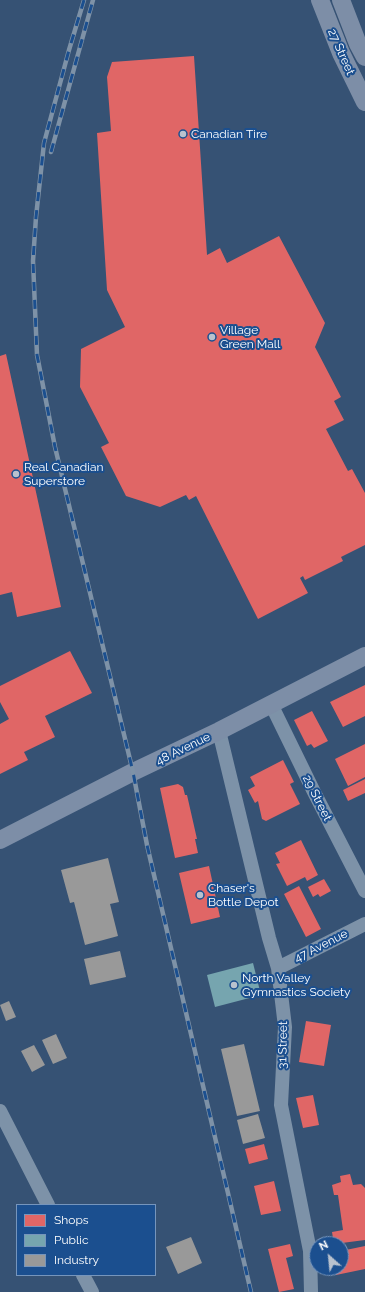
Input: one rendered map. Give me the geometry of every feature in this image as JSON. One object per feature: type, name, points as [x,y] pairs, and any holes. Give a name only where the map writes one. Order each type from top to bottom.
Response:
[{"type":"main road","name":"27 Street","points":[[320,0],[341,53],[365,102]]},
{"type":"main road","name":"27 Street","points":[[341,0],[363,47]]},
{"type":"main road","name":"48 Avenue","points":[[0,840],[133,772],[220,731],[365,656]]},
{"type":"street","points":[[341,53],[363,47]]},
{"type":"street","name":"29 Street","points":[[271,704],[310,786],[365,891]]},
{"type":"street","name":"31 Street","points":[[220,731],[267,931],[278,968],[285,1027],[281,1105],[310,1251],[311,1292]]},
{"type":"street","name":"47 Avenue","points":[[278,968],[365,924]]},
{"type":"street","points":[[0,1111],[47,1204]]},
{"type":"street","points":[[84,1276],[92,1292]]},
{"type":"building: Shops","name":"Village Green Mall","points":[[194,56],[207,255],[220,248],[227,263],[279,236],[325,323],[315,347],[341,397],[334,401],[344,420],[326,429],[348,471],[352,469],[365,493],[365,545],[341,557],[343,561],[305,580],[303,576],[300,578],[308,593],[258,619],[196,496],[189,500],[186,495],[160,507],[126,496],[101,447],[109,443],[80,387],[81,349],[125,327],[107,290],[97,133],[111,131],[107,77],[112,62]]},
{"type":"building: Shops","name":"Real Canadian Superstore","points":[[6,354],[61,607],[17,617],[12,592],[0,595],[0,356]]},
{"type":"building: Shops","points":[[70,651],[92,693],[45,716],[55,737],[24,752],[28,760],[0,774],[0,724],[9,719],[0,702],[0,686]]},
{"type":"building: Shops","points":[[365,685],[365,716],[343,727],[330,702]]},
{"type":"building: Shops","points":[[312,711],[328,741],[314,748],[311,744],[307,746],[294,720]]},
{"type":"building: Shops","points":[[365,744],[365,777],[348,786],[335,759]]},
{"type":"building: Shops","points":[[283,760],[294,782],[290,784],[300,804],[266,821],[262,819],[258,801],[255,803],[248,790],[255,786],[250,777]]},
{"type":"building: Shops","points":[[365,779],[365,793],[348,801],[343,790]]},
{"type":"building: Shops","points":[[178,784],[183,787],[185,795],[187,795],[197,839],[195,839],[198,853],[175,858],[160,788]]},
{"type":"building: Shops","points":[[301,840],[318,875],[307,881],[305,877],[287,886],[276,864],[280,863],[275,853]]},
{"type":"building: Shops","name":"Chaser's Bottle Depot","points":[[209,866],[220,917],[191,924],[179,873]]},
{"type":"building: Shops","points":[[324,879],[331,891],[320,897],[318,894],[313,897],[308,887]]},
{"type":"building: Shops","points":[[299,886],[321,929],[306,937],[284,894]]},
{"type":"building: Shops","points":[[306,1021],[331,1025],[324,1066],[299,1062]]},
{"type":"building: Shops","points":[[313,1095],[319,1125],[303,1128],[296,1098]]},
{"type":"building: Shops","points":[[264,1144],[268,1159],[249,1164],[245,1149]]},
{"type":"building: Shops","points":[[350,1174],[353,1185],[361,1184],[365,1188],[365,1240],[349,1242],[349,1236],[333,1236],[332,1232],[343,1230],[338,1195],[334,1195],[332,1185],[341,1182],[340,1176]]},
{"type":"building: Shops","points":[[274,1181],[281,1211],[261,1215],[254,1186]]},
{"type":"building: Shops","points":[[290,1244],[293,1256],[286,1258],[294,1289],[279,1292],[268,1249]]},
{"type":"building: Shops","points":[[365,1246],[365,1269],[349,1272],[349,1249]]},
{"type":"building: Public","name":"North Valley Gymnastics Society","points":[[253,963],[261,995],[215,1007],[207,975]]},
{"type":"building: Industry","points":[[108,858],[119,902],[110,904],[118,936],[85,945],[74,902],[70,903],[61,870]]},
{"type":"building: Industry","points":[[120,951],[126,977],[90,985],[84,959]]},
{"type":"building: Industry","points":[[9,1001],[16,1017],[6,1021],[0,1005]]},
{"type":"building: Industry","points":[[56,1034],[67,1058],[53,1064],[42,1040]]},
{"type":"building: Industry","points":[[244,1044],[260,1111],[237,1116],[221,1049]]},
{"type":"building: Industry","points":[[34,1045],[45,1065],[32,1072],[21,1051]]},
{"type":"building: Industry","points":[[258,1114],[265,1138],[243,1144],[237,1120]]},
{"type":"building: Industry","points":[[191,1237],[202,1263],[178,1274],[166,1247]]},
{"type":"railway","points":[[84,0],[44,143],[33,261],[37,355],[55,447],[133,772],[147,845],[251,1292]]},
{"type":"railway","points":[[51,152],[93,0]]},
{"type":"place","name":"Canadian Tire","points":[[183,134]]},
{"type":"place","name":"Village Green Mall","points":[[212,337]]},
{"type":"place","name":"Real Canadian Superstore","points":[[16,474]]},
{"type":"place","name":"Chaser's Bottle Depot","points":[[200,895]]},
{"type":"place","name":"North Valley Gymnastics Society","points":[[234,985]]}]
